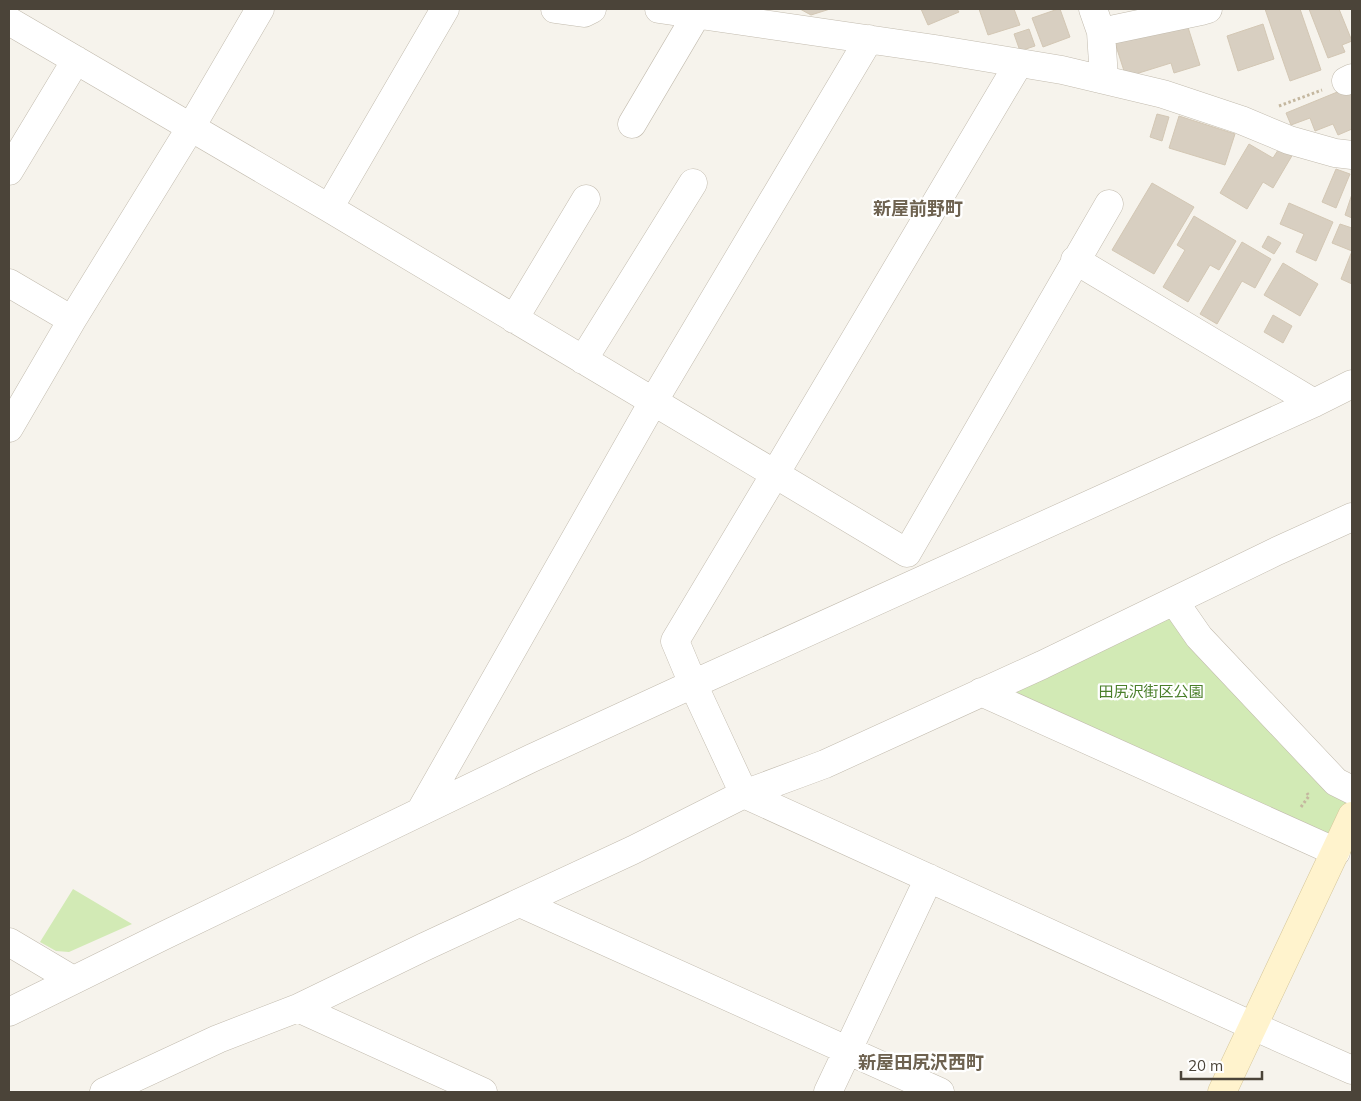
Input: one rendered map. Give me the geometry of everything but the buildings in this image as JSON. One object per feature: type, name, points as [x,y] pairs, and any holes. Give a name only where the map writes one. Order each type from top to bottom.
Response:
[{"type":"street","points":[[9,428],[260,9]]},
{"type":"street","points":[[329,208],[445,9]]},
{"type":"street","points":[[555,9],[584,13],[592,9]]},
{"type":"street","points":[[659,9],[869,39],[1062,70],[1163,94],[1241,120],[1290,140],[1335,153],[1352,154]]},
{"type":"street","points":[[1104,79],[1097,20],[1208,9]]},
{"type":"street","points":[[632,124],[697,14]]},
{"type":"street","points":[[9,20],[329,208],[907,554],[1108,204]]},
{"type":"street","points":[[420,812],[653,402],[869,39]]},
{"type":"street","points":[[9,171],[76,60]]},
{"type":"street","points":[[1020,63],[675,641],[744,794],[1352,1070]]},
{"type":"street","points":[[583,360],[693,183]]},
{"type":"street","points":[[514,319],[586,199]]},
{"type":"street","points":[[1075,260],[1314,403]]},
{"type":"street","points":[[9,283],[72,320]]},
{"type":"street","points":[[9,1012],[540,754],[1314,403],[1352,384]]},
{"type":"street","points":[[104,1092],[218,1039],[298,1008],[424,946],[633,850],[744,794],[825,764],[1352,517]]},
{"type":"street","points":[[1174,601],[1199,637],[1336,782],[1352,790]]},
{"type":"street","points":[[981,692],[1347,833],[1222,1092]]},
{"type":"street","points":[[828,1092],[929,878]]},
{"type":"street","points":[[520,902],[940,1092]]},
{"type":"street","points":[[9,942],[73,980]]},
{"type":"street","points":[[298,1008],[484,1092]]},
{"type":"path","points":[[1241,120],[1349,79]]},
{"type":"path","points":[[1300,809],[1309,796],[1305,789]]},
{"type":"green space","name":"田尻沢街区公園","points":[[1174,601],[1352,790],[1352,816],[1336,852],[981,692]]},
{"type":"green space","points":[[73,889],[132,924],[69,952],[56,951],[40,942]]},
{"type":"district","name":"新屋前野町","points":[[918,208]]},
{"type":"district","name":"新屋田尻沢西町","points":[[921,1062]]}]
